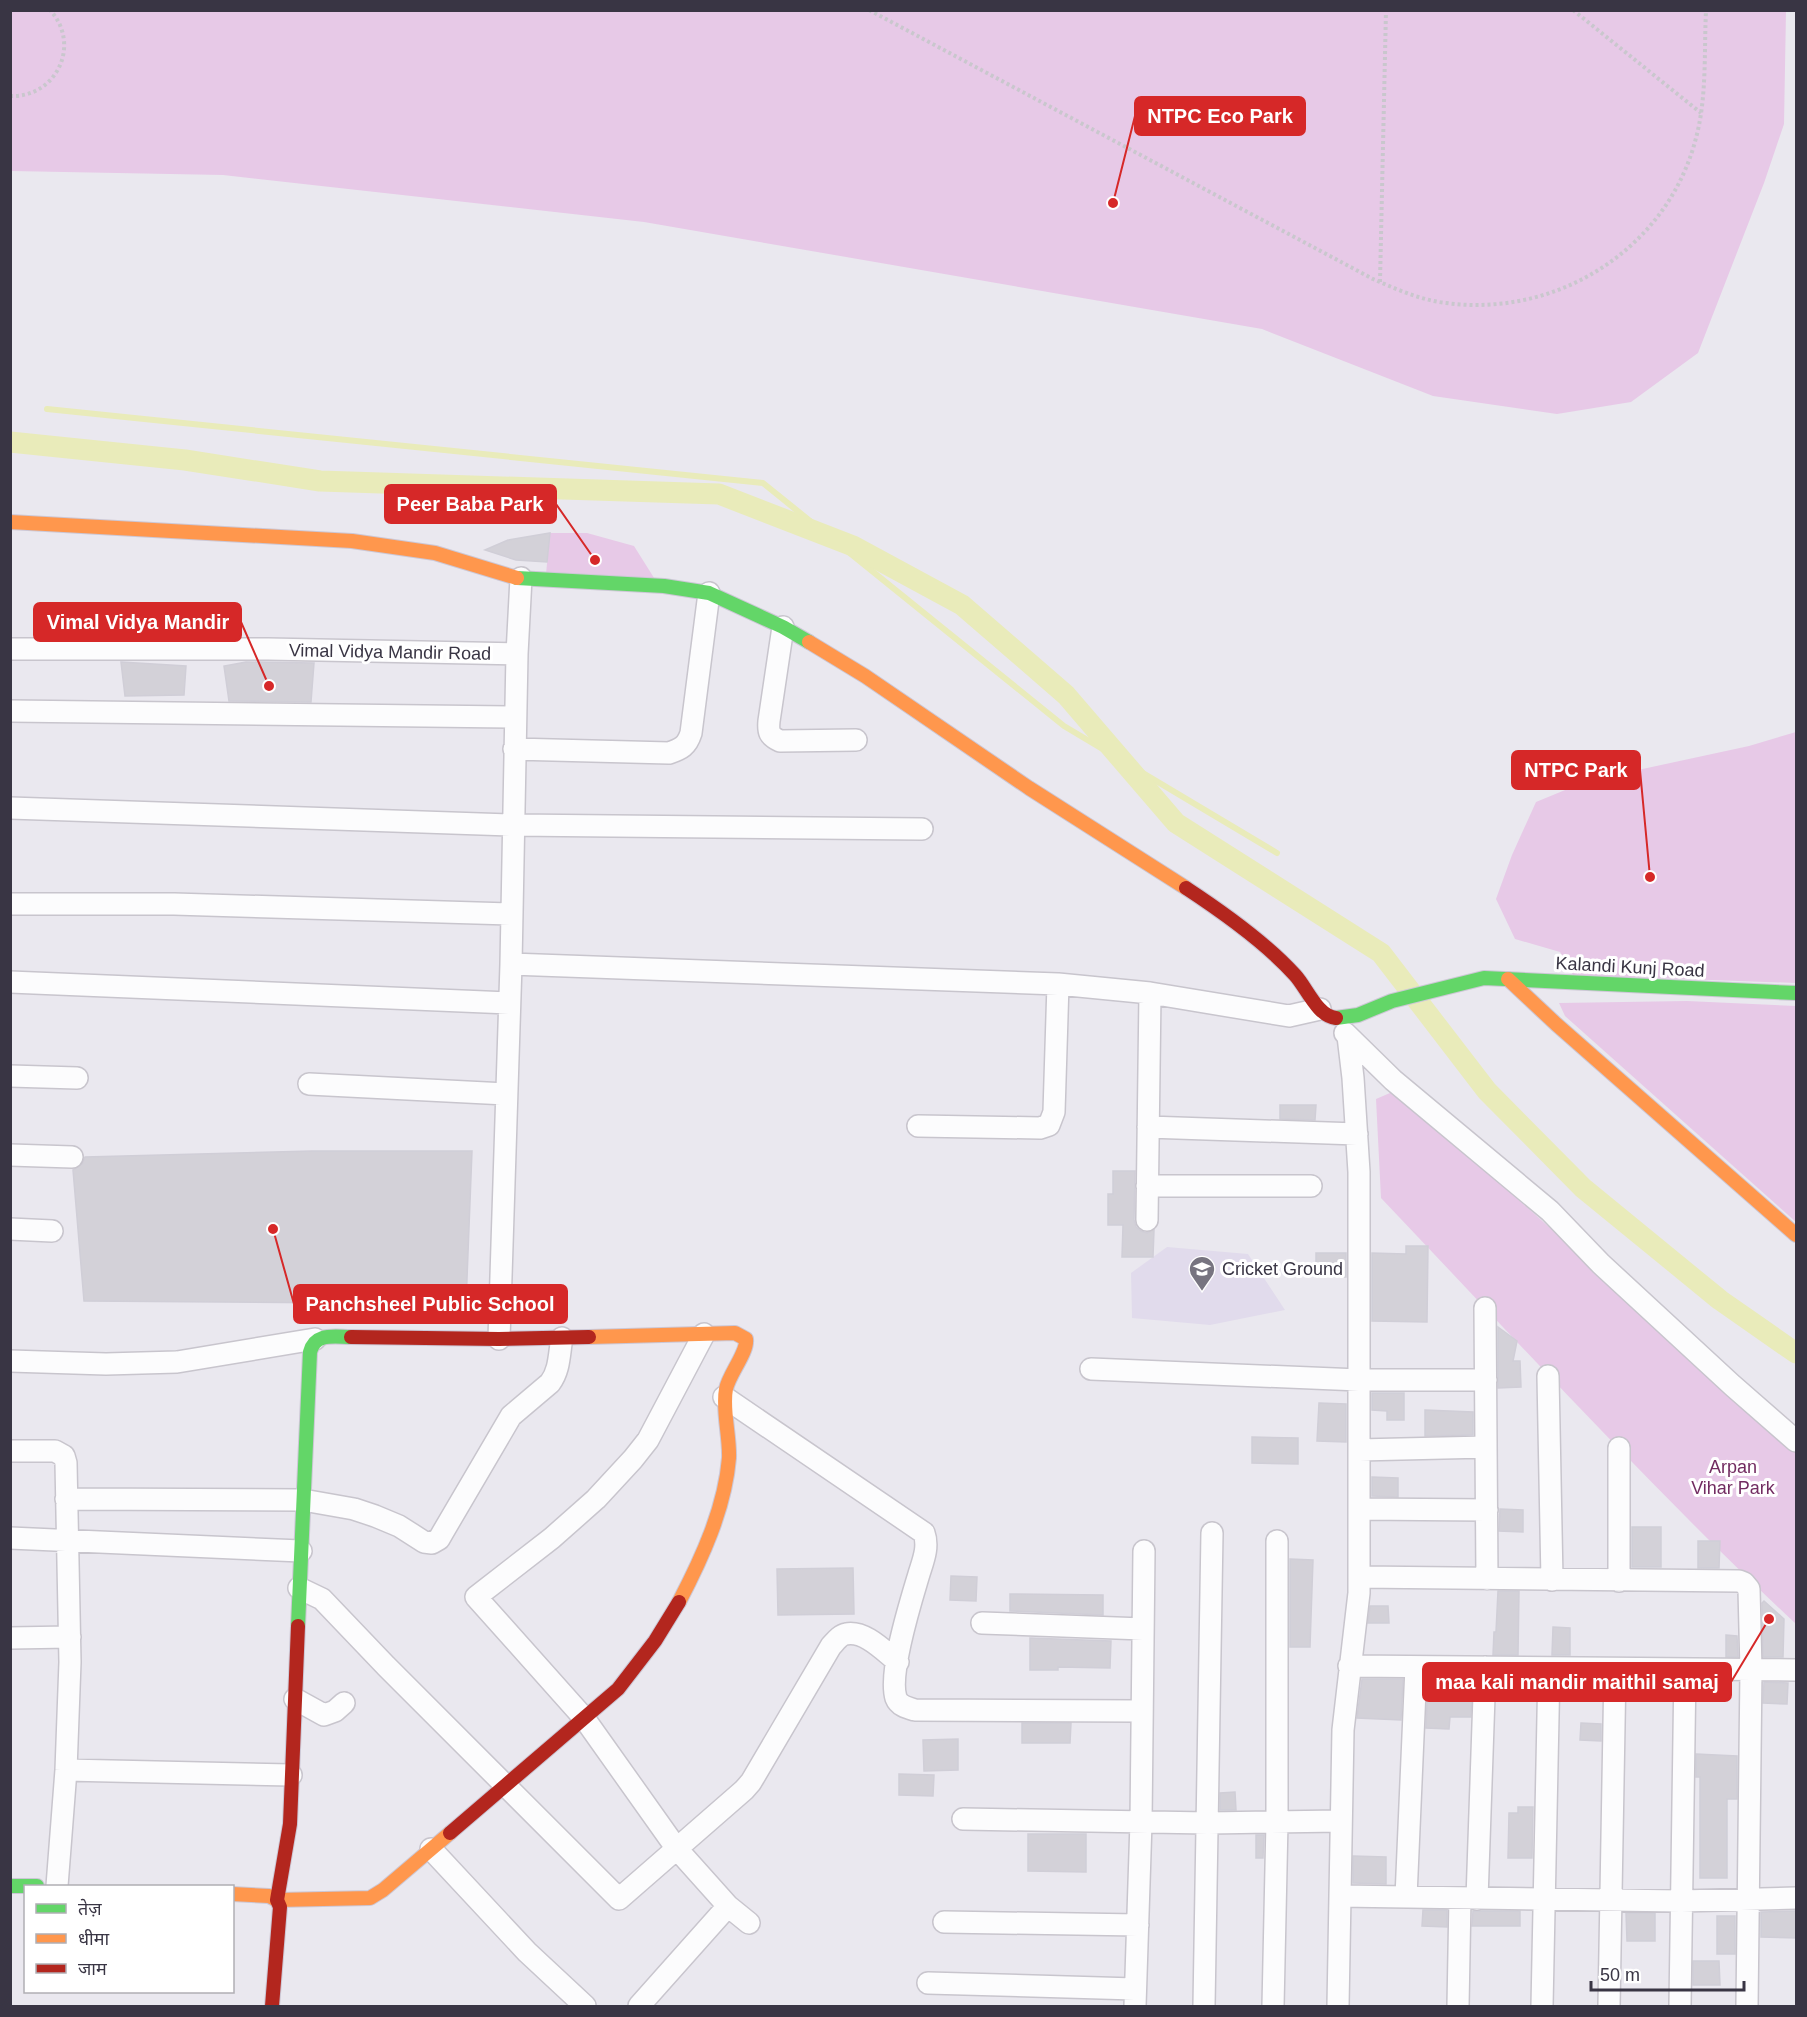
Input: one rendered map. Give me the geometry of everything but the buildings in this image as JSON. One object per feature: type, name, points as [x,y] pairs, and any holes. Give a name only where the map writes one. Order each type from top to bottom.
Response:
[{"type":"street","points":[[10,522],[371,543],[435,553],[500,574],[521,578],[684,588],[709,593],[783,627],[865,676],[1039,794],[1198,896],[1271,951],[1296,975],[1327,1014],[1393,1080],[1550,1211],[1601,1263],[1732,1385],[1797,1441]]},
{"type":"street","points":[[499,1339],[511,964],[514,749],[521,578]]},
{"type":"street","points":[[514,749],[669,753],[681,749],[691,733],[709,593]]},
{"type":"street","points":[[783,627],[768,731],[772,737],[780,741],[856,740]]},
{"type":"street","name":"Vimal Vidya Mandir Road","points":[[10,648],[257,649],[517,654]]},
{"type":"street","points":[[10,722],[11,711],[515,717]]},
{"type":"street","points":[[10,808],[513,825],[922,829]]},
{"type":"street","points":[[10,904],[174,904],[511,914]]},
{"type":"street","points":[[511,964],[1058,984],[1150,993],[1289,1016],[1327,1014]]},
{"type":"street","name":"Kalandi Kunj Road","points":[[1327,1014],[1358,1015],[1392,1001],[1484,978],[1797,993]]},
{"type":"street","points":[[1508,979],[1556,1024],[1797,1235]]},
{"type":"street","points":[[10,982],[509,1003]]},
{"type":"street","points":[[918,1126],[1040,1128],[1049,1125],[1054,1112],[1058,984]]},
{"type":"street","points":[[1146,1220],[1150,993]]},
{"type":"street","points":[[1338,2007],[1343,1730],[1359,1593],[1359,1172],[1348,1036]]},
{"type":"street","points":[[10,1076],[77,1078]]},
{"type":"street","points":[[309,1084],[506,1094]]},
{"type":"street","points":[[1148,1127],[1357,1134]]},
{"type":"street","points":[[10,1155],[72,1157]]},
{"type":"street","points":[[1147,1186],[1311,1186]]},
{"type":"street","points":[[10,1229],[52,1231]]},
{"type":"street","points":[[1485,1308],[1487,1579]]},
{"type":"street","points":[[10,1361],[106,1364],[177,1362],[323,1337],[499,1339],[735,1333],[746,1339],[747,1345],[730,1374],[724,1396],[729,1437],[728,1466],[721,1502],[701,1556],[672,1613],[655,1642],[618,1689],[383,1890],[370,1898],[277,1900],[269,1896],[234,1894]]},
{"type":"street","points":[[704,1334],[648,1440],[633,1460],[596,1499],[552,1538],[476,1597],[584,1718],[677,1849],[728,1905],[749,1923]]},
{"type":"street","points":[[66,1499],[303,1500],[354,1509],[375,1516],[399,1526],[424,1542],[432,1543],[439,1539],[511,1416],[554,1378],[561,1338]]},
{"type":"street","points":[[272,2007],[280,1907],[277,1900],[290,1824],[310,1352],[315,1339]]},
{"type":"street","points":[[1091,1369],[1359,1380],[1486,1380]]},
{"type":"street","points":[[1548,1376],[1552,1580]]},
{"type":"street","points":[[724,1396],[924,1533],[927,1546],[906,1619],[898,1662],[896,1698],[900,1704],[915,1710],[1142,1711]]},
{"type":"street","points":[[1359,1450],[1486,1447]]},
{"type":"street","points":[[1619,1448],[1619,1581]]},
{"type":"street","points":[[10,1450],[60,1453],[66,1462],[66,1541],[70,1637],[66,1770],[57,1885]]},
{"type":"street","points":[[1359,1509],[1487,1510]]},
{"type":"street","points":[[1204,2007],[1212,1533]]},
{"type":"street","points":[[10,1538],[301,1551]]},
{"type":"street","points":[[1273,2007],[1277,1822],[1277,1541]]},
{"type":"street","points":[[928,1983],[1135,1998],[1141,1822],[1144,1551]]},
{"type":"street","points":[[1359,1576],[1739,1581],[1744,1583],[1749,1589],[1751,1670],[1747,2007]]},
{"type":"street","points":[[299,1588],[322,1599],[505,1786],[620,1899],[751,1782],[831,1646],[839,1637],[856,1634],[868,1639],[898,1662]]},
{"type":"street","points":[[982,1623],[1143,1629]]},
{"type":"street","points":[[10,1638],[70,1637]]},
{"type":"street","points":[[1349,1666],[1797,1670]]},
{"type":"street","points":[[1406,1897],[1416,1667]]},
{"type":"street","points":[[1458,2007],[1469,1899],[1485,1667]]},
{"type":"street","points":[[1542,2007],[1549,1668]]},
{"type":"street","points":[[1609,2007],[1615,1669]]},
{"type":"street","points":[[1680,2007],[1685,1669]]},
{"type":"street","points":[[295,1699],[324,1715],[335,1711],[344,1703]]},
{"type":"street","points":[[66,1770],[291,1774]]},
{"type":"street","points":[[963,1819],[1208,1823],[1341,1821]]},
{"type":"street","points":[[431,1849],[527,1952],[585,2007]]},
{"type":"street","points":[[1340,1896],[1611,1901],[1797,1898]]},
{"type":"street","points":[[639,2007],[728,1905]]},
{"type":"street","points":[[944,1922],[1138,1926]]},
{"type":"path","points":[[10,96],[30,94],[41,89],[58,72],[63,61],[64,38],[61,27],[50,10]]},
{"type":"path","points":[[869,10],[1380,282],[1419,297],[1444,303],[1494,305],[1544,296],[1590,276],[1631,246],[1665,207],[1689,162],[1701,112],[1706,10]]},
{"type":"path","points":[[1380,282],[1386,10]]},
{"type":"path","points":[[1573,10],[1701,112]]},
{"type":"shaded area","name":"Cricket Ground","points":[[1167,1247],[1248,1254],[1285,1310],[1210,1325],[1132,1318],[1131,1273]]},
{"type":"green space","points":[[11,10],[1786,11],[1784,124],[1764,183],[1698,353],[1631,402],[1557,414],[1433,396],[1262,329],[644,222],[223,175],[11,171]]},
{"type":"green space","points":[[550,533],[587,533],[634,546],[656,581],[546,574]]},
{"type":"green space","points":[[1796,732],[1796,983],[1573,975],[1560,952],[1515,939],[1496,899],[1512,855],[1536,802],[1587,781],[1749,746]]},
{"type":"green space","points":[[1687,1001],[1796,1006],[1796,1222],[1565,1016],[1559,1003]]},
{"type":"green space","name":"Arpan Vihar Park","points":[[1397,1090],[1796,1450],[1796,1624],[1638,1468],[1381,1198],[1376,1099]]},
{"type":"waterway","points":[[47,409],[763,483],[1064,726],[1277,853]]},
{"type":"waterway","points":[[10,442],[185,460],[320,481],[719,494],[853,546],[962,605],[1066,695],[1176,823],[1381,953],[1487,1091],[1583,1188],[1720,1300],[1796,1353]]},
{"type":"traffic: fast","points":[[517,578],[664,586],[709,593],[783,627],[809,642]]},
{"type":"traffic: fast","points":[[1336,1018],[1358,1015],[1392,1001],[1484,978],[1796,993]]},
{"type":"traffic: fast","points":[[298,1626],[310,1352],[316,1341],[321,1338],[351,1337]]},
{"type":"traffic: fast","points":[[10,1886],[24,1886]]},
{"type":"traffic: slow","points":[[10,522],[352,541],[435,553],[517,578]]},
{"type":"traffic: slow","points":[[809,642],[865,676],[1029,788],[1186,888]]},
{"type":"traffic: slow","points":[[1508,979],[1796,1235]]},
{"type":"traffic: slow","points":[[589,1337],[735,1333],[746,1339],[744,1350],[726,1389],[729,1458],[723,1495],[704,1550],[679,1602]]},
{"type":"traffic: slow","points":[[234,1894],[269,1896],[277,1900],[370,1898],[383,1890],[450,1833]]},
{"type":"traffic: jam","points":[[1186,888],[1272,952],[1295,975],[1318,1007],[1329,1016],[1336,1018]]},
{"type":"traffic: jam","points":[[351,1337],[499,1339],[589,1337]]},
{"type":"traffic: jam","points":[[450,1833],[618,1689],[655,1641],[679,1602]]},
{"type":"traffic: jam","points":[[272,2006],[280,1907],[277,1900],[290,1824],[298,1626]]},
{"type":"place","name":"NTPC Eco Park","points":[[1113,203]]},
{"type":"place","name":"Peer Baba Park","points":[[595,560]]},
{"type":"place","name":"Vimal Vidya Mandir","points":[[269,686]]},
{"type":"place","name":"NTPC Park","points":[[1650,877]]},
{"type":"place","name":"Panchsheel Public School","points":[[273,1229]]},
{"type":"place","name":"Cricket Ground","points":[[1202,1292]]},
{"type":"place","name":"maa kali mandir maithil samaj","points":[[1769,1619]]}]
